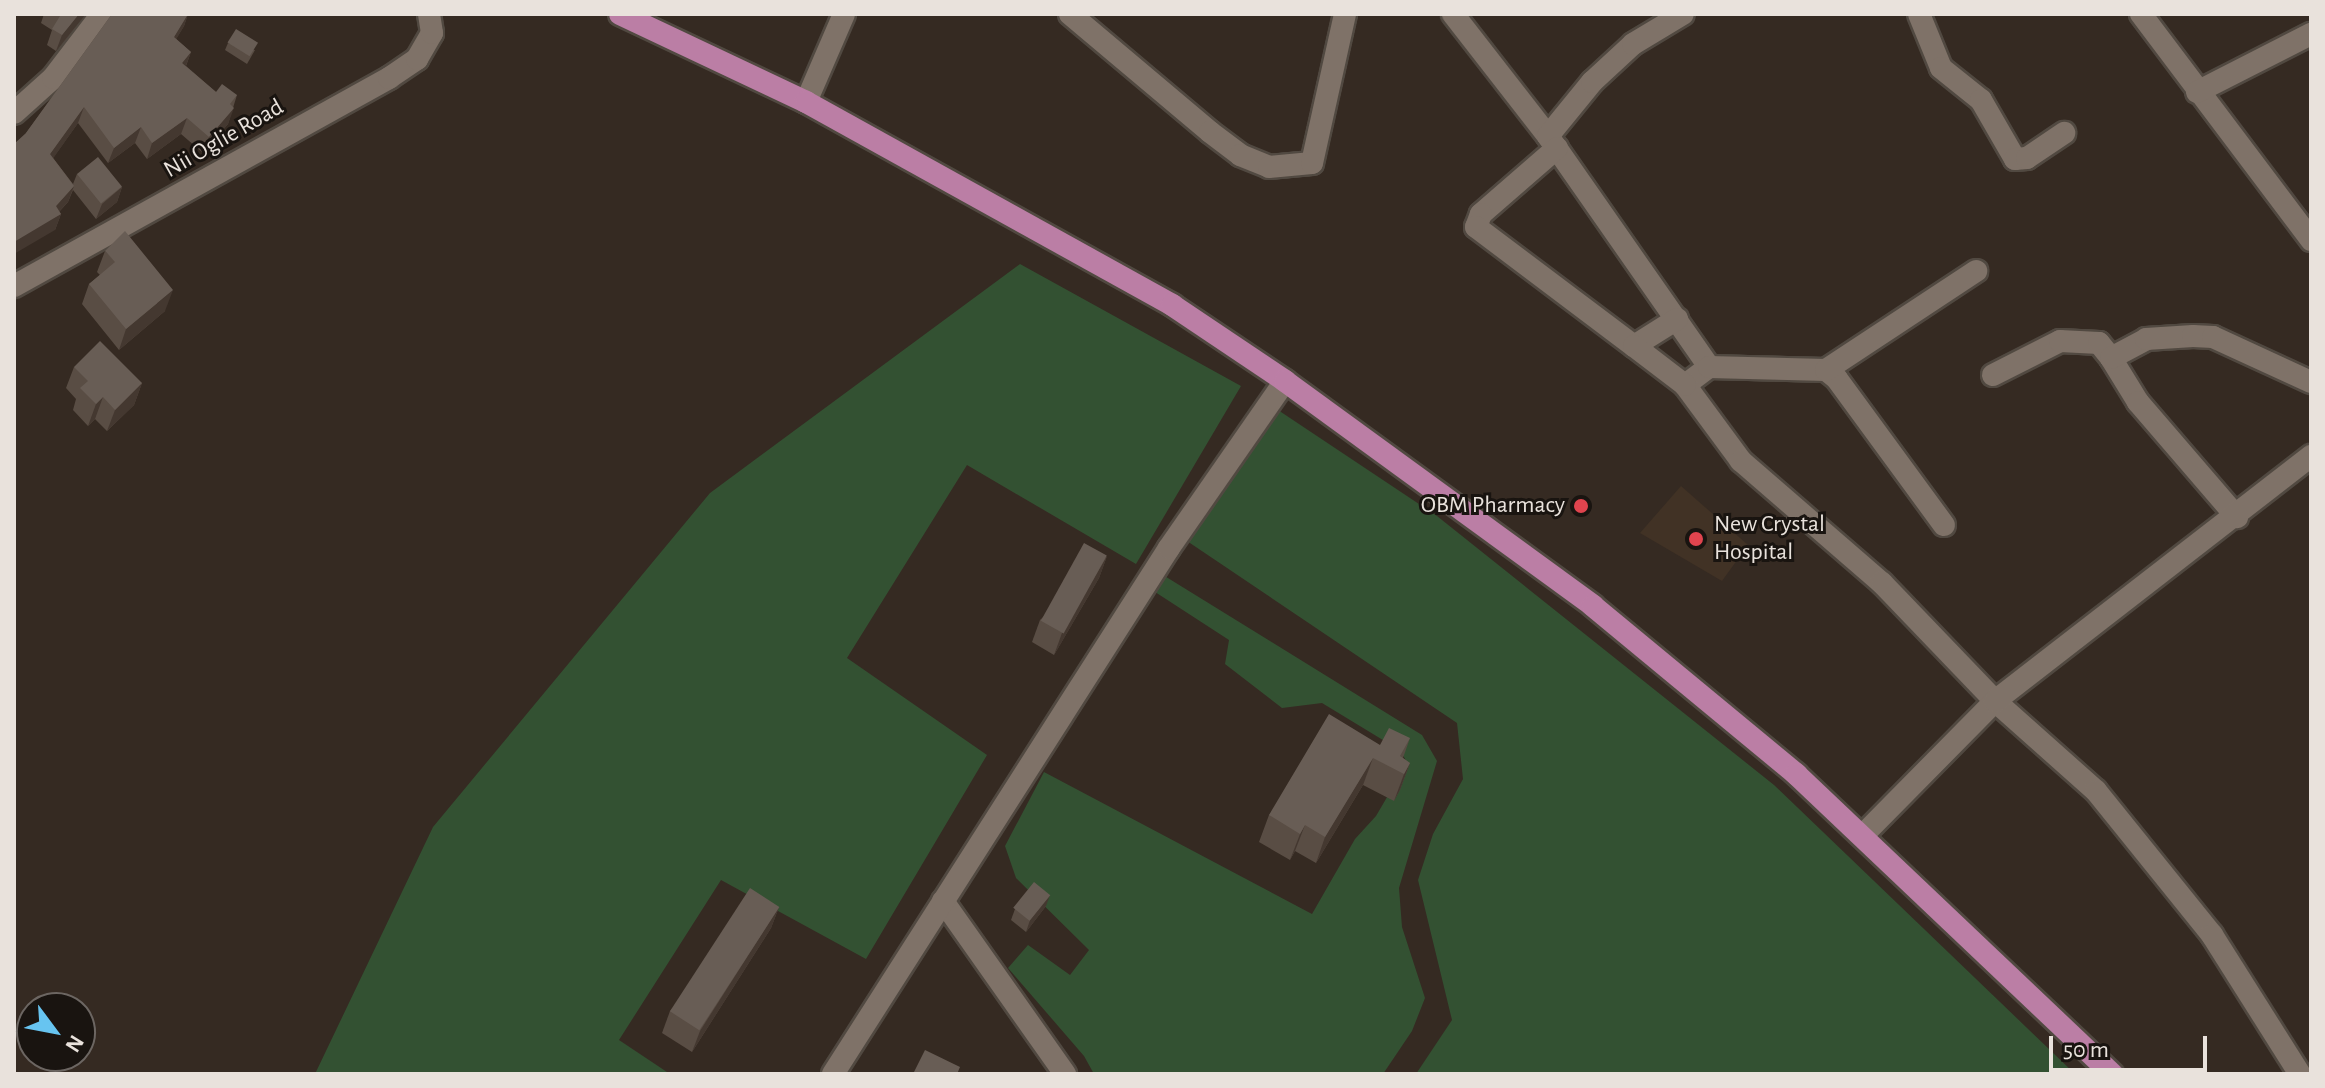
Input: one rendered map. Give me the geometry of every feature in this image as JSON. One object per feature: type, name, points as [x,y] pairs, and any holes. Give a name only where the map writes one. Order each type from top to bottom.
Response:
[{"type":"highway","points":[[620,14],[806,102],[1172,305],[1285,381],[1593,606],[1796,774],[2112,1074]]},
{"type":"street","points":[[14,113],[53,78],[102,14]]},
{"type":"street","name":"Nii Oglie Road","points":[[14,286],[389,78],[417,59],[432,33],[429,14]]},
{"type":"street","points":[[806,102],[844,14]]},
{"type":"street","points":[[1070,14],[1240,155],[1281,167],[1312,163],[1345,14]]},
{"type":"street","points":[[1453,14],[1552,142],[1709,367]]},
{"type":"street","points":[[1683,14],[1633,44],[1592,82],[1552,142],[1481,214],[1476,227],[1685,385],[1741,461],[1882,583],[1995,701],[2096,791],[2212,935],[2300,1074]]},
{"type":"street","points":[[1919,14],[1941,68],[1981,100],[2015,159],[2027,158],[2064,133]]},
{"type":"street","points":[[2141,14],[2311,240]]},
{"type":"street","points":[[2197,92],[2311,34]]},
{"type":"street","points":[[1685,385],[1709,367],[1826,370],[1976,271]]},
{"type":"street","points":[[1634,346],[1677,319]]},
{"type":"street","points":[[2111,358],[2146,339],[2213,337],[2311,382]]},
{"type":"street","points":[[1993,375],[2060,341],[2077,338],[2099,343],[2138,402],[2237,517]]},
{"type":"street","points":[[1826,370],[1944,525]]},
{"type":"street","points":[[833,1074],[1169,548],[1285,381]]},
{"type":"street","points":[[1862,836],[1995,701],[2237,517],[2311,456]]},
{"type":"street","points":[[943,901],[1065,1074]]},
{"type":"shaded area","name":"New Crystal Hospital","points":[[1681,486],[1748,545],[1722,581],[1640,533]]},
{"type":"green space","points":[[1020,264],[1241,386],[1136,564],[967,465],[847,658],[987,755],[866,959],[721,880],[619,1040],[670,1074],[315,1074],[433,827],[710,493]]},
{"type":"green space","points":[[1275,408],[1437,516],[1774,785],[2075,1074],[1416,1074],[1452,1020],[1418,880],[1433,834],[1463,779],[1457,723],[1184,539]]},
{"type":"green space","points":[[1163,575],[1422,735],[1437,761],[1399,888],[1402,927],[1425,998],[1412,1031],[1383,1074],[1094,1074],[1084,1056],[1008,968],[1028,945],[1070,975],[1089,950],[1016,878],[1005,846],[1044,772],[1312,914],[1355,839],[1376,816],[1407,763],[1401,751],[1322,703],[1282,708],[1225,664],[1229,640],[1152,590]]},
{"type":"building","points":[[57,14],[79,14],[62,35],[52,29],[60,16]]},
{"type":"building","points":[[112,14],[188,14],[174,37],[191,52],[182,63],[216,92],[222,84],[237,95],[230,104],[234,108],[209,137],[187,118],[152,143],[141,127],[114,148],[84,107],[50,154],[74,186],[56,206],[61,214],[14,242],[14,144],[26,133]]},
{"type":"building","points":[[236,29],[258,43],[250,56],[228,43]]},
{"type":"building","points":[[98,157],[122,187],[101,204],[77,174]]},
{"type":"building","points":[[125,231],[173,290],[126,329],[89,284],[115,262],[105,251]]},
{"type":"building","points":[[100,341],[142,383],[115,410],[103,397],[96,404],[80,388],[88,381],[74,367]]},
{"type":"building","points":[[1084,543],[1107,556],[1064,633],[1041,621]]},
{"type":"building","points":[[1329,714],[1380,745],[1389,728],[1410,738],[1400,756],[1410,763],[1404,774],[1373,758],[1325,837],[1305,825],[1300,834],[1269,815]]},
{"type":"building","points":[[1034,882],[1050,895],[1030,921],[1013,908]]},
{"type":"building","points":[[750,888],[779,907],[699,1030],[670,1011]]},
{"type":"building","points":[[925,1050],[960,1067],[957,1074],[913,1074]]},
{"type":"place","name":"OBM Pharmacy","points":[[1581,506]]},
{"type":"place","name":"New Crystal Hospital","points":[[1696,539]]}]
